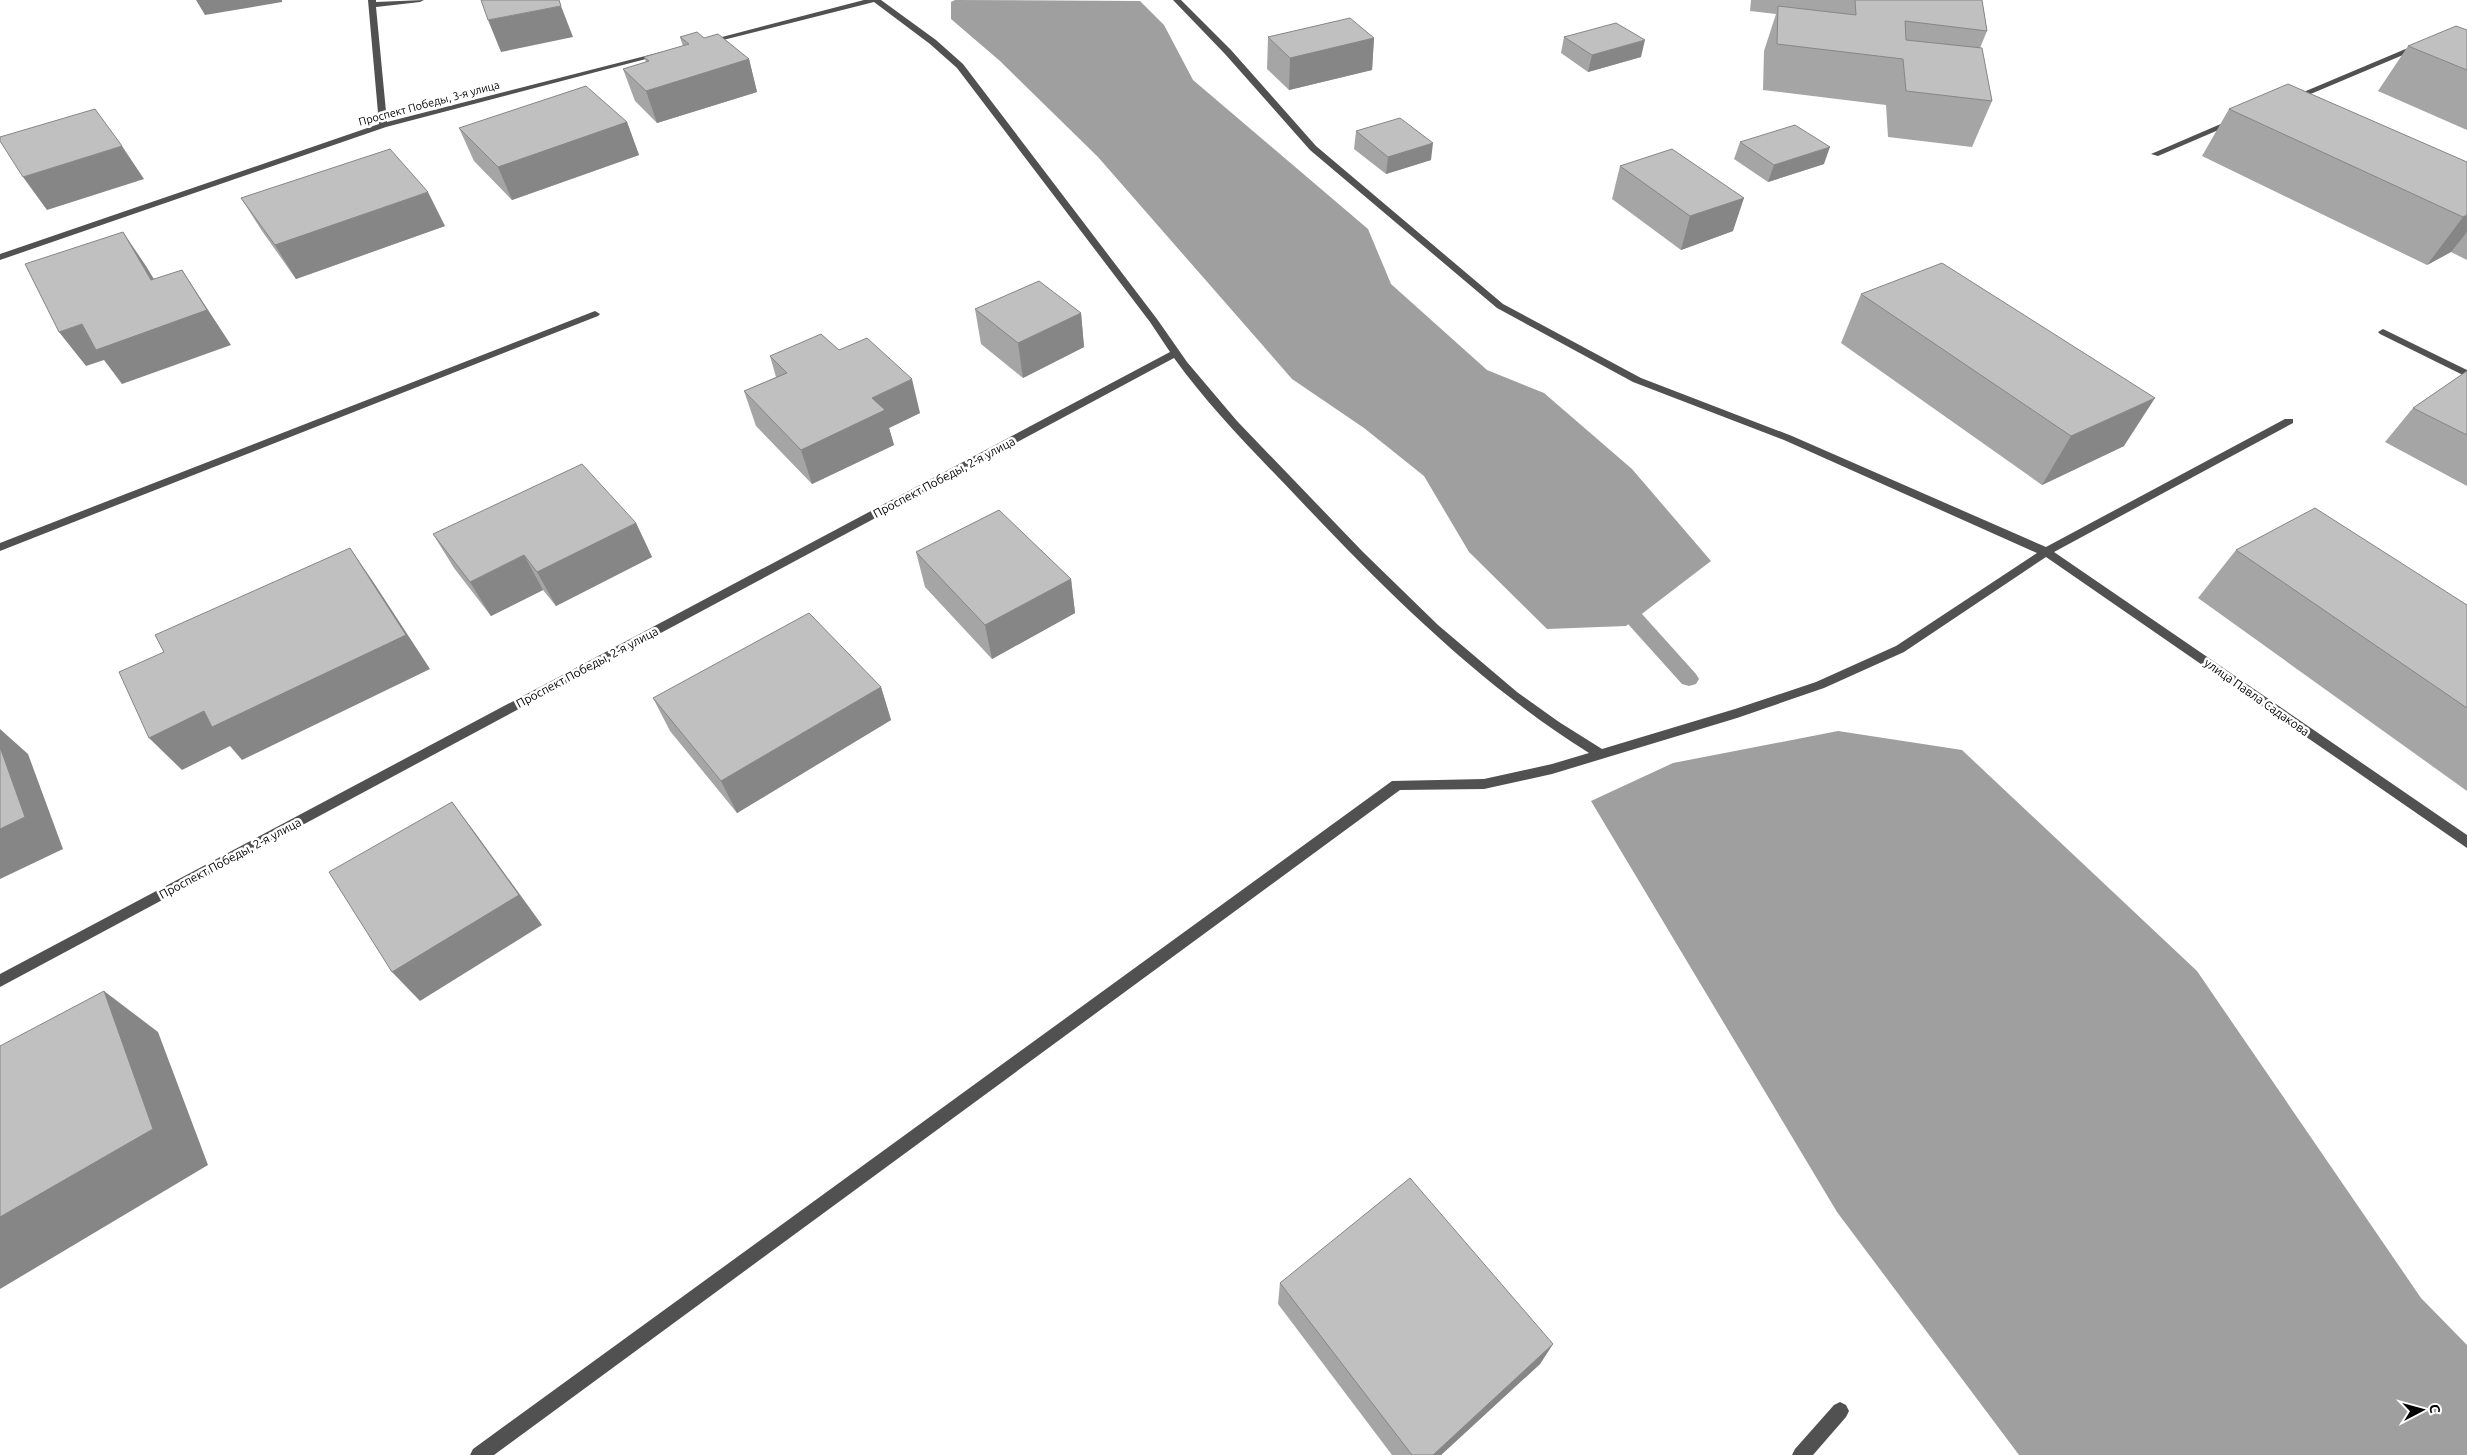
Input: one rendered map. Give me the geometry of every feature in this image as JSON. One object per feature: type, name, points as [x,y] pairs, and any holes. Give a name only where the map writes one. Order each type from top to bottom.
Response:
[{"type":"street","points":[[383,125],[372,2],[420,0]]},
{"type":"street","points":[[699,44],[872,0]]},
{"type":"street","points":[[876,0],[933,42],[960,66],[1154,321],[1174,354],[1212,400],[1373,571],[1482,671],[1562,732],[1599,754]]},
{"type":"street","name":"улица Павла Садакова","points":[[1177,0],[1228,52],[1312,148],[1500,306],[1636,380],[1788,438],[2046,552],[2467,842]]},
{"type":"street","points":[[2295,105],[2286,101],[2431,42]]},
{"type":"street","name":"Проспект Победы, 3-я улица","points":[[0,257],[383,125],[671,51]]},
{"type":"street","points":[[2155,154],[2242,119]]},
{"type":"street","points":[[0,547],[595,314]]},
{"type":"street","points":[[2383,332],[2467,374]]},
{"type":"street","name":"Проспект Победы, 2-я улица","points":[[0,981],[1174,354]]},
{"type":"street","points":[[479,1455],[1397,785],[1484,784],[1552,769],[1746,710],[1820,685],[1900,649],[2046,552],[2290,421]]},
{"type":"street","points":[[1801,1455],[1840,1411]]},
{"type":"shaded area","points":[[955,0],[1140,1],[1164,25],[1193,80],[1368,229],[1391,284],[1487,370],[1544,393],[1632,469],[1711,561],[1626,626],[1547,629],[1469,552],[1424,476],[1364,428],[1292,379],[1098,157],[1000,61],[951,19],[951,2]]},
{"type":"shaded area","points":[[1838,731],[1962,750],[2197,971],[2421,1298],[2467,1345],[2467,1455],[2019,1455],[1837,1212],[1591,801],[1673,763]]},
{"type":"building","points":[[481,0],[559,0],[561,6],[488,20]]},
{"type":"building","points":[[1855,0],[1982,0],[1987,31],[1905,21],[1906,40],[1982,48],[1992,101],[1906,91],[1903,59],[1777,44],[1778,6],[1856,15]]},
{"type":"building","points":[[1350,18],[1374,38],[1290,58],[1268,37]]},
{"type":"building","points":[[1616,23],[1645,40],[1592,55],[1564,37]]},
{"type":"building","points":[[2456,26],[2467,30],[2467,70],[2408,46]]},
{"type":"building","points":[[697,32],[704,38],[718,34],[749,59],[646,91],[623,69],[649,61],[644,57],[689,44],[680,37]]},
{"type":"building","points":[[2288,84],[2467,162],[2467,215],[2463,217],[2229,109]]},
{"type":"building","points":[[586,86],[627,122],[498,167],[459,128]]},
{"type":"building","points":[[95,109],[122,146],[23,177],[0,141],[0,137]]},
{"type":"building","points":[[1400,118],[1433,143],[1388,157],[1356,131]]},
{"type":"building","points":[[1795,125],[1830,147],[1774,165],[1740,142]]},
{"type":"building","points":[[390,149],[428,192],[275,245],[241,198]]},
{"type":"building","points":[[1672,149],[1744,198],[1690,216],[1620,166]]},
{"type":"building","points":[[123,232],[151,280],[182,270],[207,310],[96,350],[82,324],[59,332],[25,264]]},
{"type":"building","points":[[1942,263],[2155,398],[2071,436],[1861,294]]},
{"type":"building","points":[[1039,281],[1081,313],[1018,343],[975,309]]},
{"type":"building","points":[[821,334],[839,350],[867,338],[912,379],[872,398],[885,410],[801,450],[744,391],[787,373],[770,356]]},
{"type":"building","points":[[2467,371],[2467,435],[2413,408]]},
{"type":"building","points":[[582,464],[636,523],[537,572],[524,555],[470,582],[433,534]]},
{"type":"building","points":[[2315,508],[2467,605],[2467,708],[2236,550]]},
{"type":"building","points":[[999,510],[1071,579],[985,625],[916,552]]},
{"type":"building","points":[[350,548],[406,635],[212,727],[204,711],[149,738],[119,672],[164,652],[155,635]]},
{"type":"building","points":[[809,613],[881,687],[721,781],[653,698]]},
{"type":"building","points":[[0,747],[25,817],[0,829]]},
{"type":"building","points":[[452,802],[519,895],[392,972],[329,872]]},
{"type":"building","points":[[104,991],[153,1129],[0,1217],[0,1046]]},
{"type":"building","points":[[1410,1178],[1553,1344],[1433,1455],[1412,1455],[1280,1283]]},
{"type":"waterway","points":[[1635,619],[1689,679]]}]
